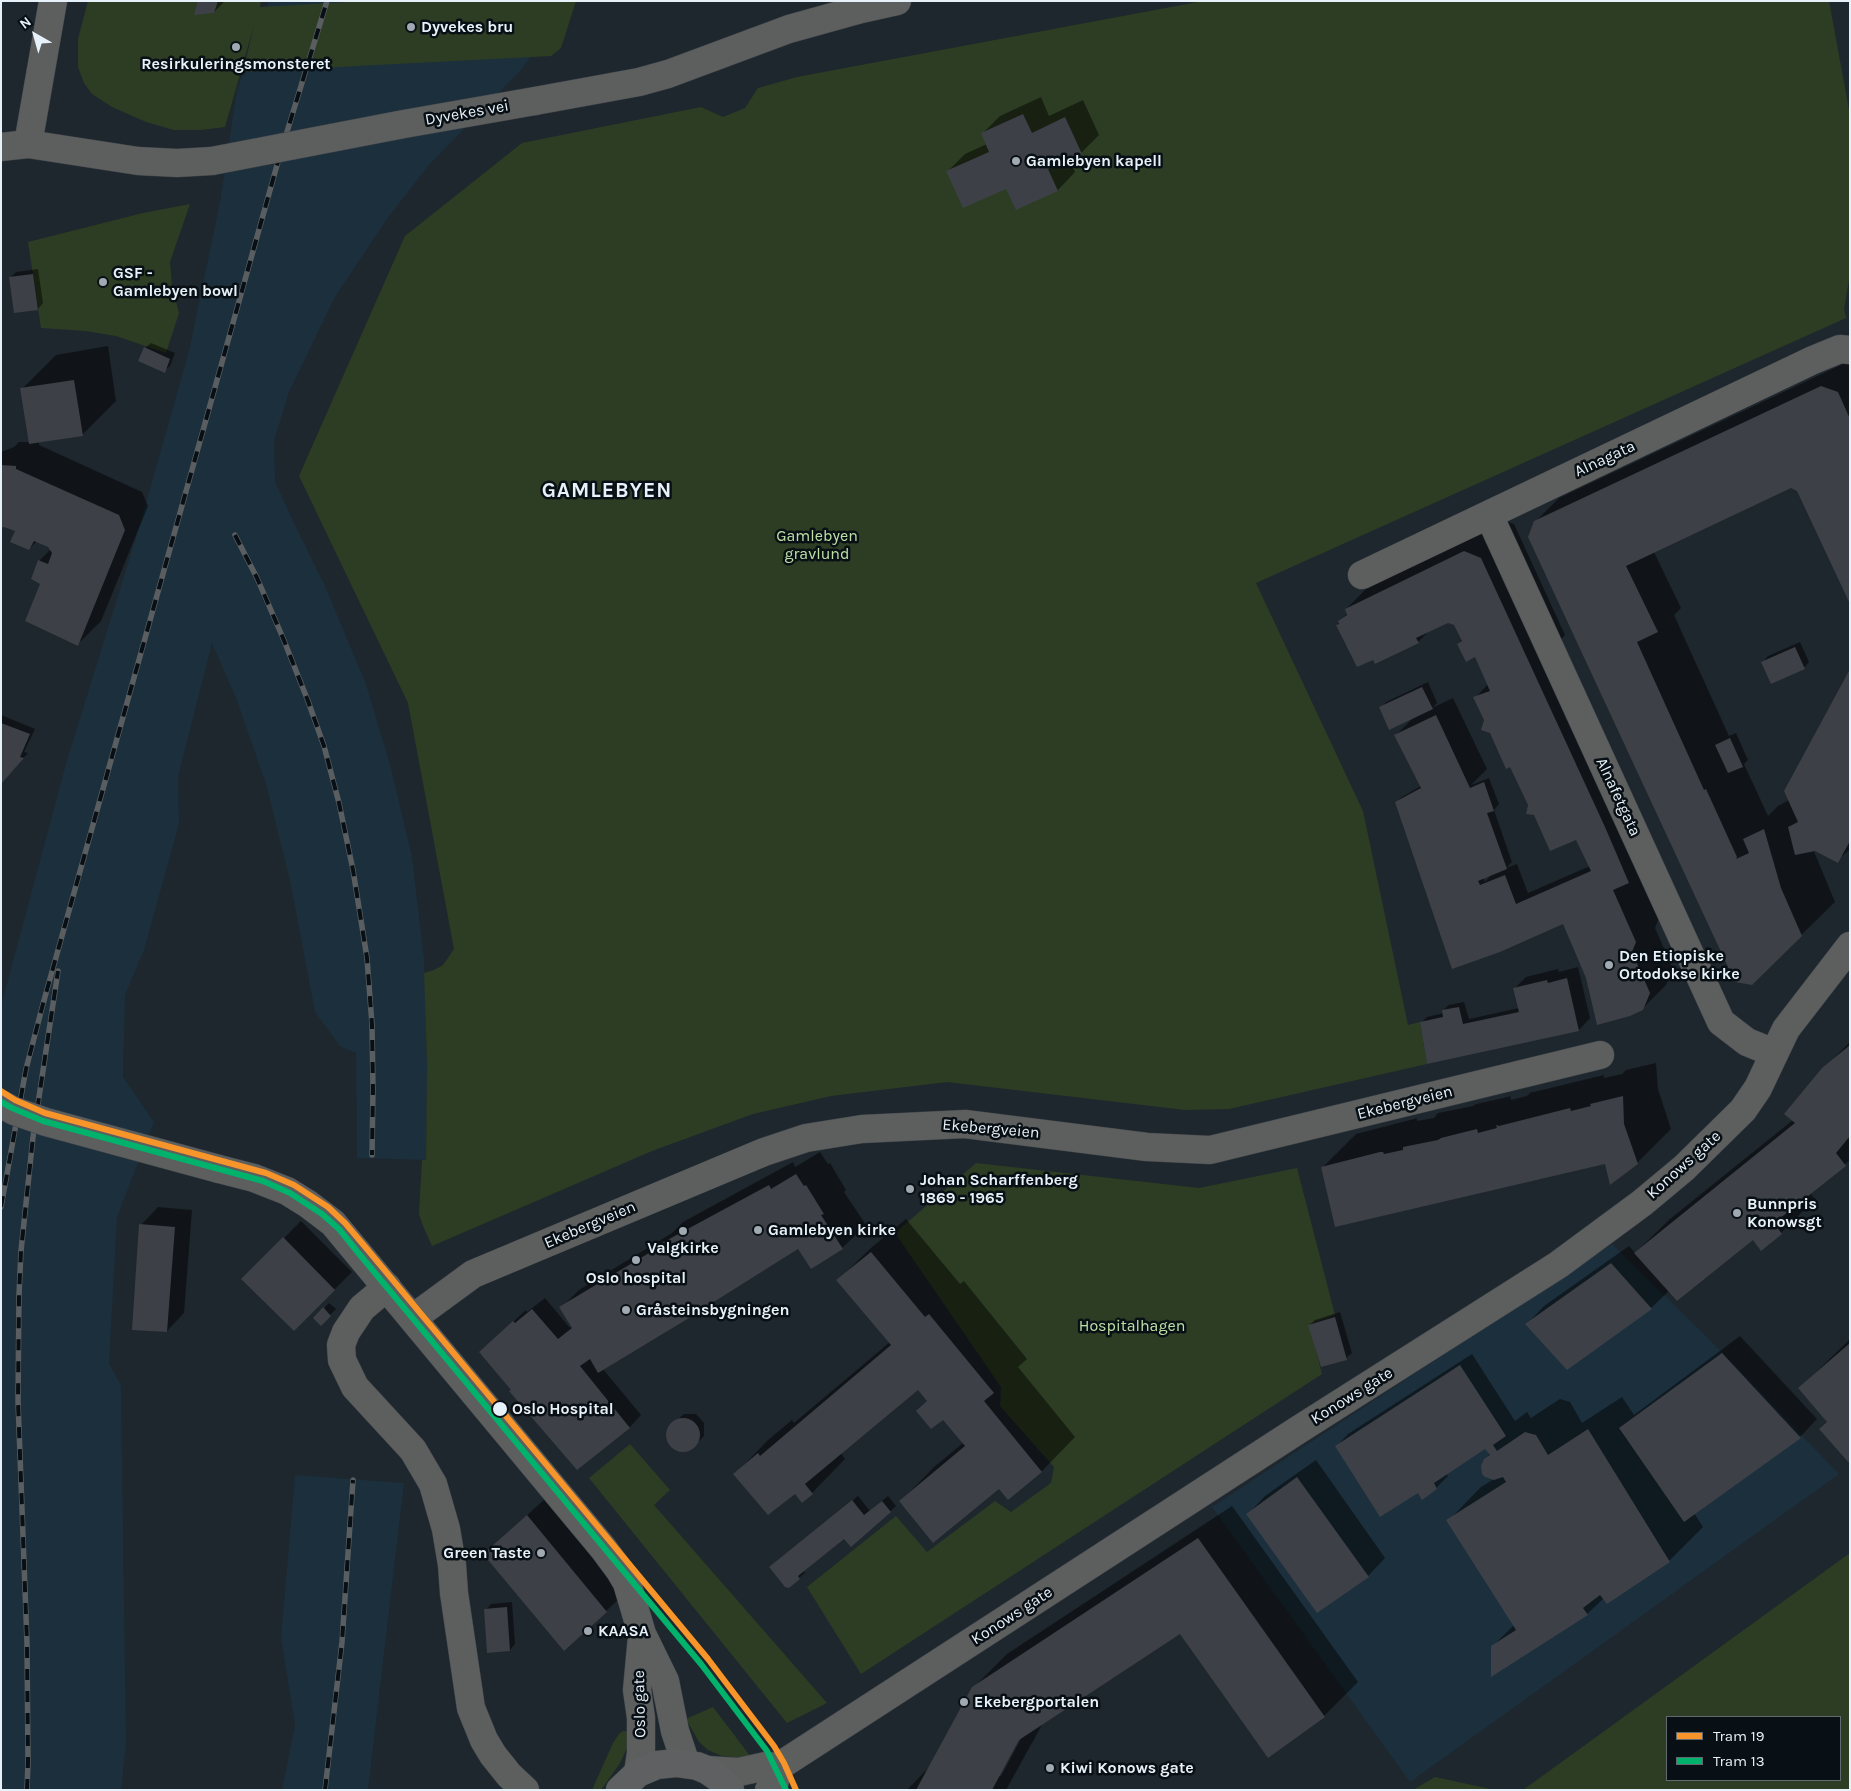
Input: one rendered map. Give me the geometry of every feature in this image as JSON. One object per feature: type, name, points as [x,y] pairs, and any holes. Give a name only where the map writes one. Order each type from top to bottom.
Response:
[{"type":"main road","points":[[629,1781],[666,1763],[697,1767],[720,1779],[730,1790]]},
{"type":"street","points":[[14,146],[37,82],[53,1]]},
{"type":"street","name":"Dyvekes vei","points":[[14,146],[138,161],[212,162],[404,124],[640,82],[677,71],[789,29],[896,1]]},
{"type":"street","name":"Alnagata","points":[[1362,575],[1814,360],[1840,349],[1850,350]]},
{"type":"street","name":"Alnafetgata","points":[[1489,515],[1721,1022],[1746,1042],[1774,1053]]},
{"type":"street","name":"Konows gate","points":[[697,1767],[734,1772],[766,1766],[773,1778],[993,1629],[1250,1461],[1558,1265],[1684,1168],[1743,1110],[1758,1088],[1786,1029],[1848,952]]},
{"type":"street","name":"Ekebergveien","points":[[413,1318],[473,1274],[764,1152],[806,1138],[862,1129],[965,1124],[1147,1147],[1210,1150],[1600,1055]]},
{"type":"street","name":"Oslo gate","points":[[1,1104],[14,1111],[46,1122],[275,1186],[308,1204],[333,1223],[620,1571],[634,1602],[642,1634],[665,1681],[675,1730],[697,1767]]},
{"type":"street","points":[[387,1287],[362,1308],[346,1332],[341,1345],[342,1360],[355,1387],[413,1450],[433,1484],[446,1529],[452,1564],[454,1594],[471,1708],[484,1740],[493,1755],[525,1790]]},
{"type":"street","name":"Oslo gate","points":[[629,1781],[641,1753],[637,1690],[642,1634]]},
{"type":"shaded area","points":[[269,1],[572,1],[521,70],[428,166],[387,219],[335,297],[289,392],[274,441],[275,481],[325,586],[366,684],[391,768],[412,857],[424,959],[427,1063],[426,1160],[357,1158],[356,1053],[340,1046],[315,1012],[290,881],[266,784],[236,698],[212,643],[178,777],[179,824],[144,950],[125,995],[123,1077],[154,1122],[117,1217],[109,1364],[121,1385],[126,1744],[121,1790],[1,1790],[1,1006],[67,760],[139,528],[189,351],[220,202],[237,90]]},
{"type":"shaded area","points":[[1612,1244],[1723,1353],[1839,1474],[1410,1782],[1212,1507]]},
{"type":"shaded area","points":[[295,1475],[404,1483],[368,1790],[282,1790],[295,1725],[281,1638]]},
{"type":"green space","points":[[88,1],[261,1],[260,7],[367,1],[576,1],[561,48],[551,56],[243,72],[254,25],[225,127],[201,130],[174,130],[146,122],[112,107],[92,94],[84,83],[78,67],[78,39]]},
{"type":"green space","name":"Gamlebyen gravlund","points":[[1203,1],[1829,1],[1850,115],[1850,274],[1844,309],[1846,318],[1256,583],[1363,811],[1408,1025],[1420,1022],[1427,1064],[1229,1109],[1185,1110],[947,1082],[831,1096],[753,1114],[652,1151],[432,1246],[419,1214],[422,1160],[426,1160],[427,1063],[424,973],[443,965],[454,949],[408,703],[299,476],[405,236],[522,143],[701,107],[723,117],[745,108],[758,88],[797,77]]},
{"type":"green space","name":"GSF - Gamlebyen bowl","points":[[190,204],[170,262],[172,286],[179,313],[166,353],[116,336],[86,331],[41,328],[28,242],[143,213]]},
{"type":"green space","name":"Hospitalhagen","points":[[976,1163],[1199,1188],[1297,1168],[1335,1315],[1309,1324],[1322,1374],[861,1674],[807,1587],[896,1516],[927,1552],[995,1501],[1011,1512],[1051,1483],[1054,1467],[1000,1406],[1001,1387],[895,1233]]},
{"type":"green space","points":[[630,1444],[670,1490],[654,1505],[827,1703],[787,1723],[589,1478]]},
{"type":"green space","points":[[1850,1553],[1850,1790],[1523,1790]]},
{"type":"green space","points":[[713,1707],[750,1756],[742,1758],[722,1756],[708,1750],[699,1742],[686,1719]]},
{"type":"green space","points":[[623,1731],[630,1732],[627,1748],[620,1763],[601,1790],[592,1790],[613,1743]]},
{"type":"green space","points":[[1435,1777],[1495,1790],[1413,1790]]},
{"type":"building","points":[[198,1],[218,1],[214,13],[194,15]]},
{"type":"building","name":"Gamlebyen kapell","points":[[1023,114],[1032,133],[1065,117],[1082,154],[1048,169],[1058,191],[1016,210],[1006,189],[963,208],[946,171],[989,152],[981,133]]},
{"type":"building","points":[[33,274],[38,310],[14,313],[9,277]]},
{"type":"building","points":[[144,347],[170,359],[165,373],[138,361]]},
{"type":"building","points":[[74,380],[83,436],[29,444],[20,388]]},
{"type":"building","points":[[1821,386],[1838,392],[1850,419],[1850,604],[1797,491],[1791,488],[1626,566],[1658,632],[1637,642],[1704,790],[1706,789],[1737,857],[1736,859],[1749,853],[1743,839],[1764,829],[1781,888],[1802,936],[1752,985],[1735,982],[1528,537],[1534,521]]},
{"type":"building","points":[[1,465],[16,466],[16,469],[119,515],[125,530],[78,646],[25,621],[40,584],[31,579],[38,560],[48,564],[52,553],[48,547],[34,541],[29,550],[10,542],[15,531],[4,527],[1,528]]},
{"type":"building","points":[[1464,551],[1481,558],[1629,883],[1613,890],[1636,942],[1632,952],[1650,993],[1643,1010],[1630,1016],[1597,1025],[1586,978],[1563,924],[1500,952],[1452,969],[1395,802],[1421,788],[1394,735],[1436,715],[1470,788],[1484,782],[1494,811],[1487,813],[1507,869],[1478,881],[1480,885],[1505,875],[1516,904],[1591,871],[1576,840],[1550,851],[1534,815],[1526,814],[1528,805],[1510,767],[1506,769],[1490,733],[1481,730],[1484,720],[1473,697],[1490,691],[1475,657],[1466,662],[1457,644],[1462,641],[1454,625],[1448,623],[1416,638],[1419,643],[1375,664],[1373,660],[1357,667],[1336,625],[1339,624],[1338,621],[1347,615],[1345,609]]},
{"type":"building","points":[[1795,647],[1805,669],[1771,684],[1761,662]]},
{"type":"building","points":[[1850,669],[1850,841],[1838,863],[1815,851],[1795,855],[1788,827],[1798,822],[1784,791]]},
{"type":"building","points":[[1422,687],[1433,709],[1389,730],[1379,707]]},
{"type":"building","points":[[1,723],[30,734],[20,757],[24,758],[1,784]]},
{"type":"building","points":[[1730,738],[1743,767],[1728,773],[1715,745]]},
{"type":"building","points":[[1567,978],[1579,1031],[1427,1064],[1420,1022],[1443,1017],[1442,1010],[1459,1007],[1463,1024],[1519,1012],[1513,988],[1547,980],[1548,983]]},
{"type":"building","points":[[1850,1045],[1850,1136],[1836,1153],[1846,1166],[1774,1223],[1782,1234],[1761,1251],[1753,1240],[1677,1301],[1634,1253],[1795,1123],[1784,1114],[1822,1068]]},
{"type":"building","points":[[1623,1096],[1624,1124],[1638,1164],[1610,1185],[1605,1164],[1335,1227],[1321,1167],[1380,1152],[1384,1154],[1403,1150],[1403,1147],[1477,1129],[1478,1133],[1497,1128],[1496,1125],[1499,1126],[1570,1108],[1571,1111]]},
{"type":"building","points":[[796,1174],[804,1186],[806,1185],[824,1214],[821,1215],[843,1249],[811,1269],[798,1249],[598,1373],[590,1359],[580,1366],[630,1428],[577,1470],[509,1391],[511,1390],[479,1352],[513,1321],[515,1323],[532,1309],[558,1339],[572,1328],[559,1307],[654,1250],[655,1253],[661,1250],[658,1245],[769,1185],[771,1189]]},
{"type":"building","points":[[139,1224],[175,1227],[167,1332],[132,1330]]},
{"type":"building","points":[[283,1237],[335,1290],[294,1331],[241,1279]]},
{"type":"building","points":[[871,1252],[925,1317],[929,1314],[994,1393],[984,1401],[1042,1472],[1008,1500],[999,1489],[933,1543],[899,1501],[965,1446],[943,1420],[931,1429],[916,1411],[927,1401],[918,1390],[805,1484],[813,1494],[802,1503],[795,1494],[768,1515],[733,1474],[758,1453],[760,1456],[891,1345],[836,1280]]},
{"type":"building","points":[[1611,1263],[1652,1309],[1567,1370],[1525,1324]]},
{"type":"building","points":[[323,1307],[331,1316],[321,1326],[313,1318]]},
{"type":"building","points":[[1335,1317],[1347,1360],[1321,1367],[1308,1325]]},
{"type":"building","points":[[1850,1343],[1850,1464],[1819,1429],[1827,1422],[1798,1388]]},
{"type":"building","points":[[1722,1353],[1801,1438],[1684,1522],[1619,1428]]},
{"type":"building","points":[[1460,1365],[1506,1436],[1493,1445],[1497,1451],[1525,1432],[1536,1435],[1548,1455],[1588,1429],[1670,1562],[1607,1604],[1600,1595],[1583,1608],[1588,1615],[1491,1677],[1491,1646],[1516,1630],[1446,1520],[1506,1482],[1503,1477],[1494,1480],[1482,1474],[1481,1466],[1484,1459],[1490,1455],[1485,1449],[1434,1483],[1437,1489],[1422,1500],[1418,1493],[1380,1517],[1335,1446]]},
{"type":"building","points":[[683,1418],[695,1423],[700,1435],[695,1447],[683,1452],[671,1447],[666,1435],[671,1423]]},
{"type":"building","points":[[1297,1477],[1369,1577],[1317,1613],[1246,1514]]},
{"type":"building","points":[[852,1500],[864,1515],[882,1501],[891,1512],[851,1547],[844,1539],[798,1576],[800,1579],[789,1588],[785,1587],[769,1567]]},
{"type":"building","points":[[527,1515],[607,1612],[564,1651],[483,1554]]},
{"type":"building","points":[[1198,1538],[1325,1717],[1268,1758],[1180,1634],[1019,1740],[992,1790],[916,1790],[972,1687]]},
{"type":"building","points":[[507,1607],[510,1651],[487,1653],[484,1609]]},
{"type":"railway","points":[[1,1207],[26,1069],[43,1004],[279,158],[327,1]]},
{"type":"railway","points":[[235,535],[257,578],[308,701],[324,746],[339,803],[353,870],[367,958],[372,1025],[372,1155]]},
{"type":"railway","points":[[27,1790],[27,1643],[18,1401],[19,1295],[21,1251],[33,1137],[58,971]]},
{"type":"railway","points":[[325,1790],[342,1642],[353,1480]]},
{"type":"tram line","name":"19","points":[[1,1091],[15,1100],[45,1113],[266,1173],[294,1185],[328,1207],[345,1223],[367,1249],[708,1659],[774,1746],[796,1790]]},
{"type":"tram line","name":"13","points":[[1,1102],[43,1121],[263,1181],[290,1193],[322,1214],[339,1229],[701,1664],[767,1751],[786,1790]]},
{"type":"place","name":"Dyvekes bru","points":[[411,27]]},
{"type":"place","name":"Resirkuleringsmonsteret","points":[[236,47]]},
{"type":"place","name":"Gamlebyen kapell","points":[[1016,161]]},
{"type":"place","name":"GSF - Gamlebyen bowl","points":[[103,282]]},
{"type":"place","name":"Den Etiopiske Ortodokse kirke","points":[[1609,965]]},
{"type":"place","name":"Johan Scharffenberg 1869 - 1965","points":[[910,1189]]},
{"type":"place","name":"Bunnpris Konowsgt","points":[[1737,1213]]},
{"type":"place","name":"Gamlebyen kirke","points":[[758,1230]]},
{"type":"place","name":"Valgkirke","points":[[683,1231]]},
{"type":"place","name":"Oslo hospital","points":[[636,1260]]},
{"type":"place","name":"Gråsteinsbygningen","points":[[626,1310]]},
{"type":"place","name":"Oslo Hospital","points":[[500,1409]]},
{"type":"place","name":"Green Taste","points":[[541,1553]]},
{"type":"place","name":"KAASA","points":[[588,1631]]},
{"type":"place","name":"Ekebergportalen","points":[[964,1702]]},
{"type":"place","name":"Kiwi Konows gate","points":[[1050,1768]]},
{"type":"district","name":"GAMLEBYEN","points":[[607,491]]}]
